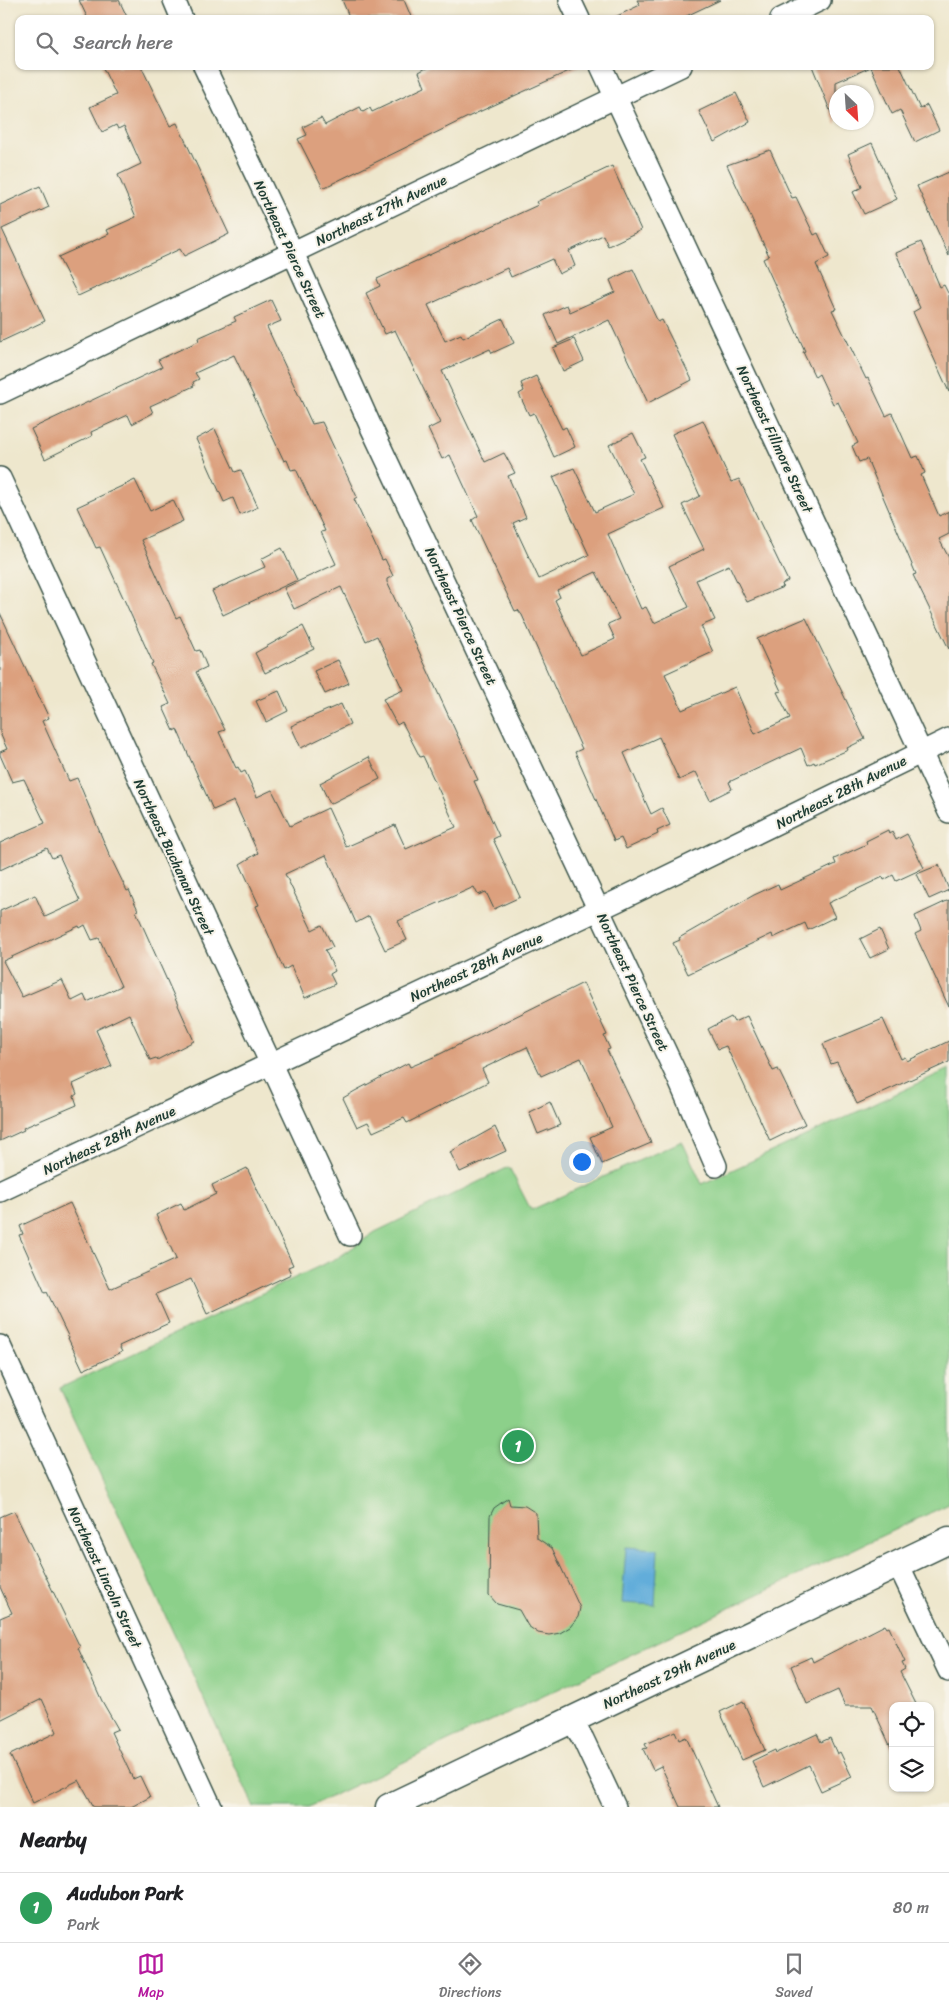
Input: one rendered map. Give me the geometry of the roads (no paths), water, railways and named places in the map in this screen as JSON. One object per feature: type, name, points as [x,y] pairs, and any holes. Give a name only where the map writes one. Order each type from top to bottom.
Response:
[{"type":"street","points":[[174,0],[180,15]]},
{"type":"street","points":[[570,0],[577,15]]},
{"type":"street","points":[[789,15],[820,0]]},
{"type":"street","name":"Northeast Pierce Street","points":[[206,70],[293,252],[371,427],[678,1078],[716,1166]]},
{"type":"street","name":"Northeast Fillmore Street","points":[[603,70],[949,812]]},
{"type":"street","name":"Northeast 27th Avenue","points":[[0,393],[672,70]]},
{"type":"street","name":"Northeast Buchanan Street","points":[[0,478],[350,1235]]},
{"type":"street","name":"Northeast 28th Avenue","points":[[0,1191],[764,831],[949,739]]},
{"type":"street","name":"Northeast Lincoln Street","points":[[0,1346],[211,1807]]},
{"type":"street","name":"Northeast 29th Avenue","points":[[389,1807],[949,1540]]},
{"type":"street","points":[[898,1564],[949,1670]]},
{"type":"street","points":[[571,1720],[583,1739],[615,1807]]},
{"type":"water","points":[[626,1547],[658,1549],[655,1605],[622,1603]]},
{"type":"place","name":"Audubon Park","points":[[518,1446]]}]
